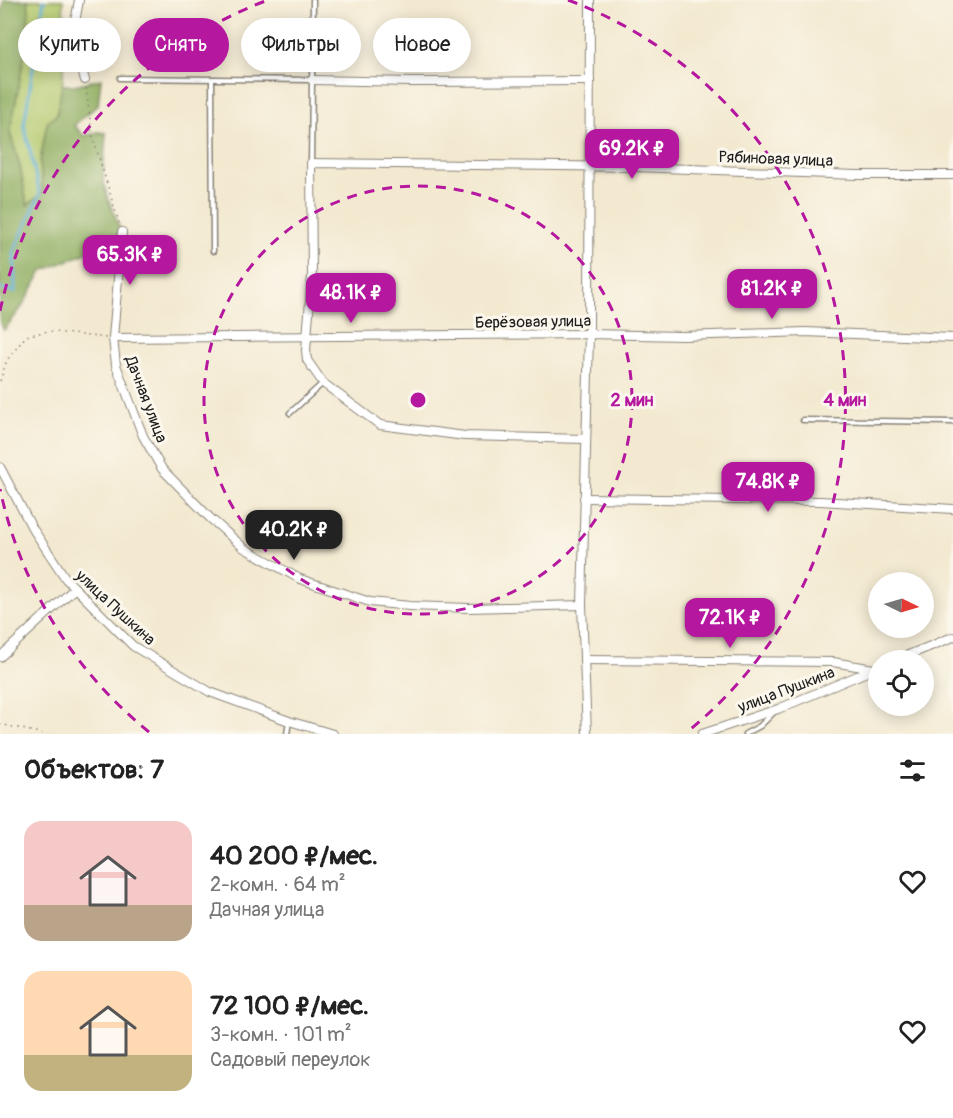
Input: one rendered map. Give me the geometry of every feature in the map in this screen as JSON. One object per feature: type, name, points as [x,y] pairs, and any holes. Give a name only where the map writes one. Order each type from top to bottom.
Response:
[{"type":"street","points":[[79,0],[74,28],[85,80]]},
{"type":"street","points":[[587,734],[582,606],[590,334],[588,167],[590,0]]},
{"type":"street","points":[[312,81],[590,81]]},
{"type":"street","points":[[311,163],[312,276],[306,350],[307,360],[323,383],[380,425],[465,436],[586,440]]},
{"type":"street","name":"Рябиновая улица","points":[[311,163],[588,167],[635,163],[857,175],[953,176]]},
{"type":"street","name":"Дачная улица","points":[[122,232],[112,338],[116,365],[143,435],[162,469],[210,518],[244,548],[300,579],[370,602],[469,608],[582,606]]},
{"type":"street","name":"Берёзовая улица","points":[[112,338],[590,334],[682,336],[805,332],[953,338]]},
{"type":"street","name":"улица Пушкина","points":[[0,467],[31,526],[66,579],[133,646],[210,692],[333,734]]},
{"type":"street","points":[[584,498],[820,501],[953,509]]},
{"type":"street","points":[[0,657],[75,588]]},
{"type":"street","points":[[921,650],[953,637]]},
{"type":"street","points":[[584,660],[833,662],[868,667]]},
{"type":"street","name":"улица Пушкина","points":[[702,734],[778,709],[868,672]]},
{"type":"lane","points":[[311,163],[313,0]]},
{"type":"lane","points":[[120,78],[312,81]]},
{"type":"lane","points":[[212,80],[213,251]]},
{"type":"lane","points":[[290,412],[323,383]]},
{"type":"lane","points":[[803,420],[953,422]]},
{"type":"lane","points":[[745,734],[760,726],[778,709]]},
{"type":"lane","points":[[286,734],[290,721]]},
{"type":"path","points":[[85,80],[92,134],[122,232]]},
{"type":"path","points":[[0,381],[8,360],[26,336],[48,331],[112,338]]},
{"type":"path","points":[[0,724],[44,734]]},
{"type":"green space","points":[[4,0],[28,0],[28,18],[18,18],[18,72],[21,72],[10,133],[20,166],[27,205],[43,193],[40,162],[47,123],[57,114],[62,85],[74,85],[101,79],[98,105],[74,125],[84,136],[98,132],[106,133],[103,178],[107,196],[119,226],[118,253],[86,253],[42,271],[22,307],[4,330],[0,323],[0,24]]},
{"type":"green space","points":[[25,0],[63,0],[64,18],[18,18],[18,72],[64,72],[57,114],[47,124],[40,162],[43,193],[27,206],[20,166],[10,133],[0,59]]},
{"type":"waterway","points":[[0,288],[15,292],[14,251],[40,194],[24,125],[44,0]]}]
